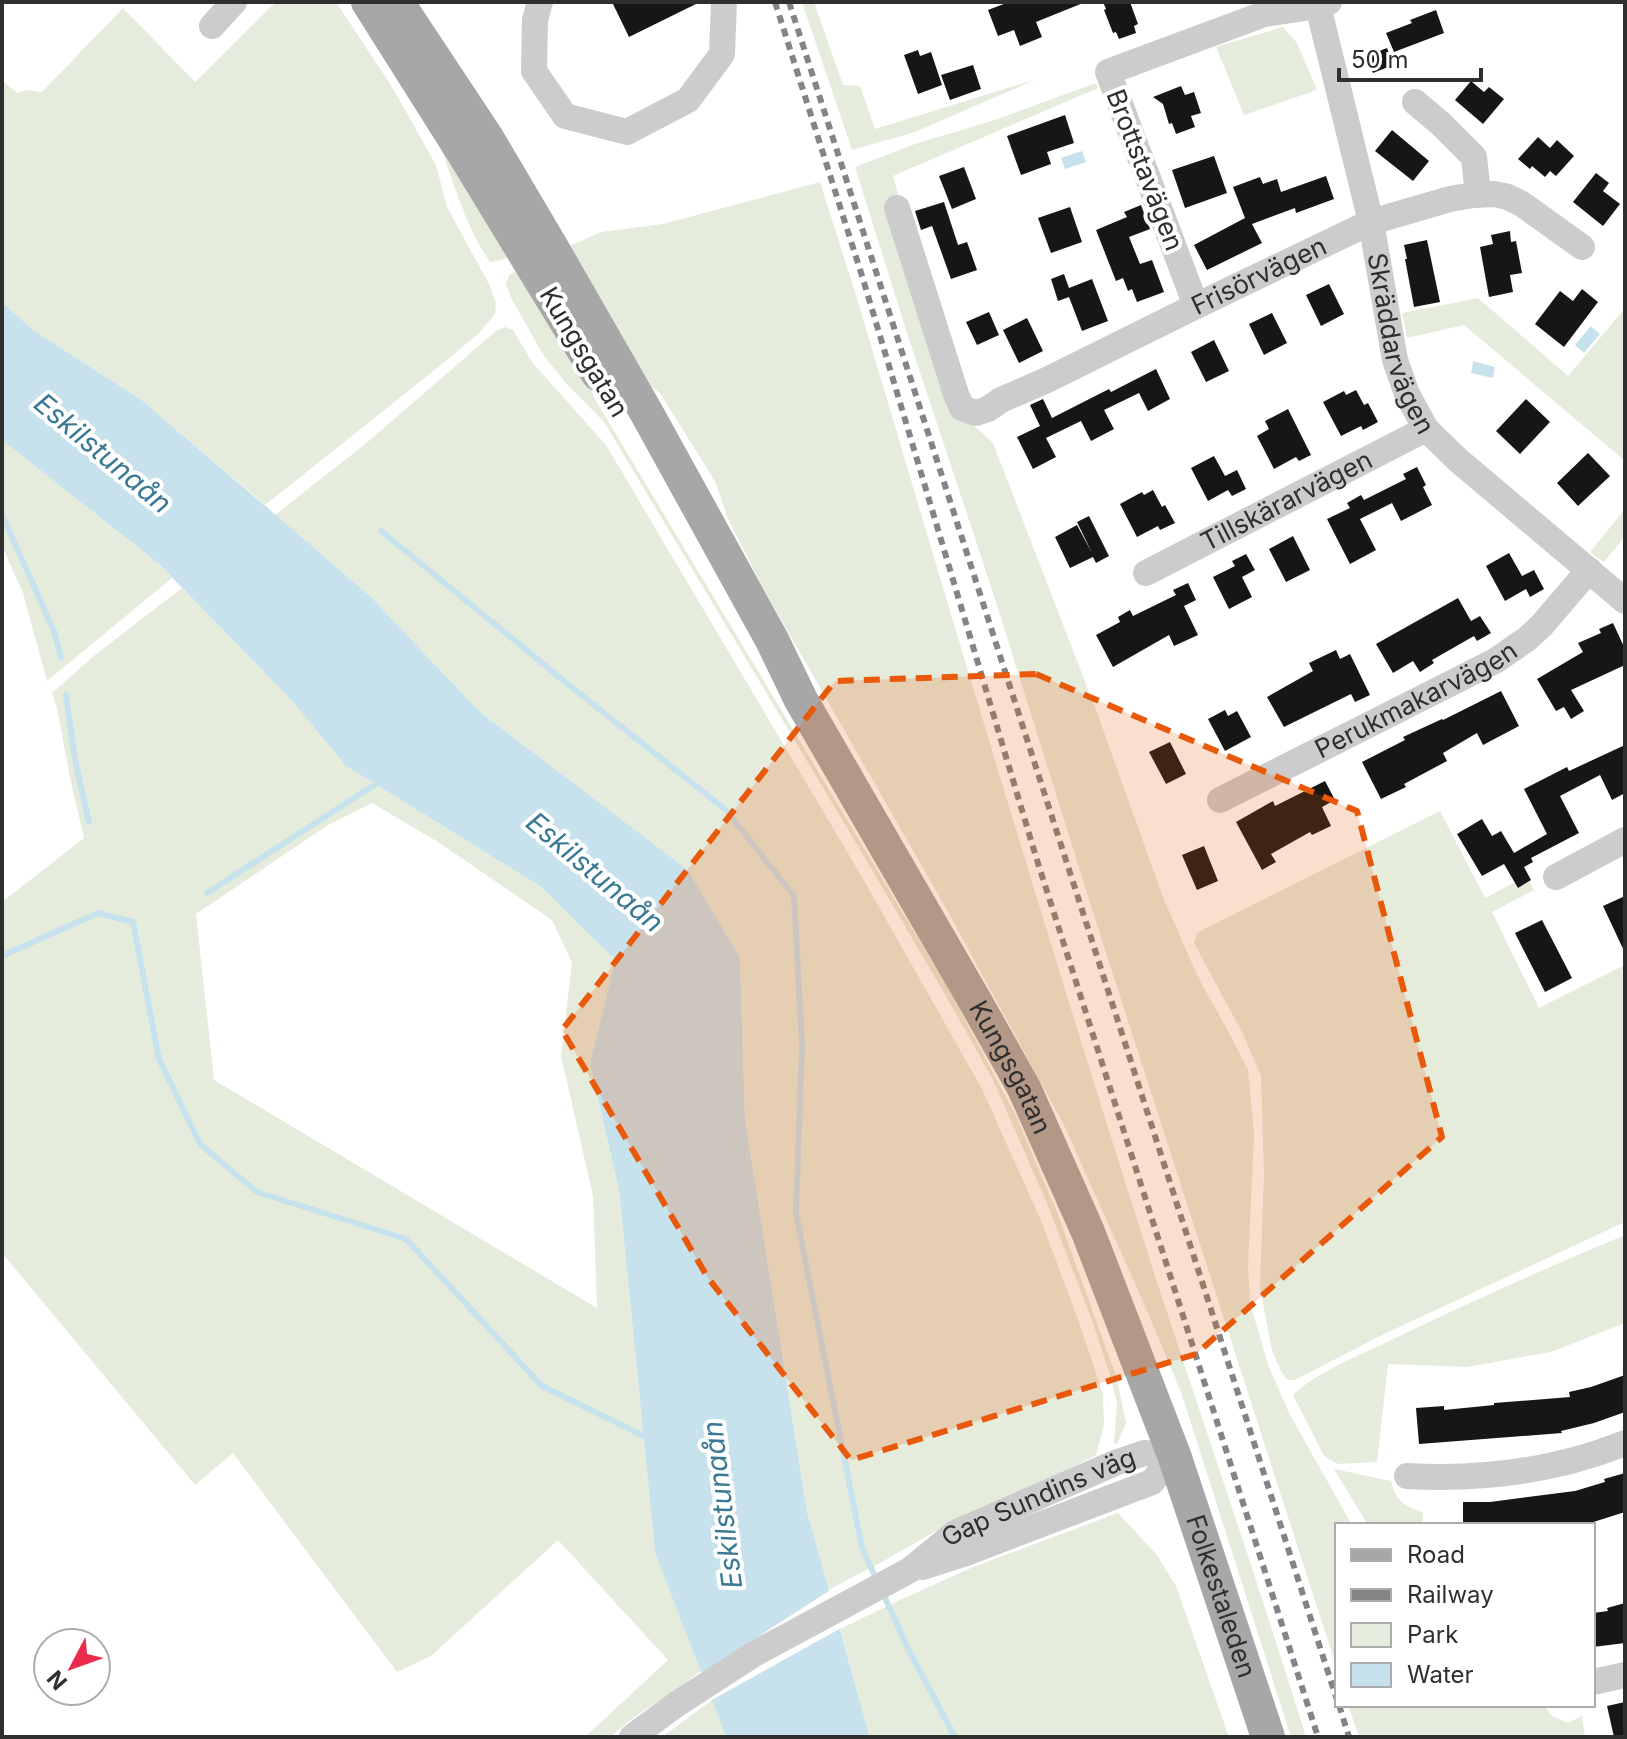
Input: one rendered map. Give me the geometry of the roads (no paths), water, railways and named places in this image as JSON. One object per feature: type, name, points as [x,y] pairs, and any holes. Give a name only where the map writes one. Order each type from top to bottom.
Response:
[{"type":"main road","name":"Kungsgatan","points":[[368,2],[762,646],[801,700]]},
{"type":"main road","name":"Kungsgatan","points":[[397,2],[487,138],[552,248],[757,613],[801,700],[1024,1088],[1088,1232],[1174,1455]]},
{"type":"main road","name":"Folkestaleden","points":[[1174,1455],[1268,1737]]},
{"type":"street","points":[[212,26],[234,2]]},
{"type":"street","points":[[540,2],[535,20],[534,71],[565,116],[627,132],[688,100],[722,54],[724,2]]},
{"type":"street","name":"Skräddarvägen","points":[[1322,3],[1371,222],[1395,360],[1407,394],[1426,429],[1458,460],[1625,601]]},
{"type":"street","name":"Brottstavägen","points":[[1196,306],[1108,72],[1264,14],[1322,3]]},
{"type":"street","points":[[1415,102],[1474,157],[1478,194]]},
{"type":"street","name":"Frisörvägen","points":[[897,208],[956,394],[962,408],[976,413],[1371,222],[1450,199],[1478,194],[1508,197],[1582,247]]},
{"type":"street","name":"Tillskärarvägen","points":[[1146,573],[1426,429]]},
{"type":"street","name":"Perukmakarvägen","points":[[1220,800],[1495,661],[1542,625],[1589,570]]},
{"type":"street","points":[[1556,877],[1625,840]]},
{"type":"street","points":[[1407,1476],[1518,1472],[1571,1461],[1625,1443]]},
{"type":"street","name":"Gap Sundins väg","points":[[632,1737],[754,1654],[900,1576],[1152,1482],[1174,1455]]},
{"type":"street","points":[[1595,1682],[1625,1675]]},
{"type":"water","points":[[1082,151],[1086,162],[1065,169],[1061,158]]},
{"type":"water","name":"Eskilstunaån","points":[[2,302],[33,330],[143,401],[370,596],[480,712],[688,870],[740,957],[745,1118],[807,1512],[870,1737],[726,1737],[655,1553],[619,1191],[590,1063],[615,960],[540,886],[346,766],[292,701],[159,564],[2,440]]},
{"type":"water","points":[[1591,326],[1600,334],[1584,353],[1575,345]]},
{"type":"water","points":[[1473,361],[1495,367],[1493,378],[1471,373]]},
{"type":"waterway","points":[[2,515],[54,631],[61,658]]},
{"type":"waterway","points":[[381,531],[726,810],[794,896],[802,1045],[796,1213],[862,1548],[877,1581]]},
{"type":"waterway","points":[[66,695],[75,760],[89,822]]},
{"type":"waterway","points":[[207,893],[382,780]]},
{"type":"waterway","points":[[2,956],[98,913],[133,922],[159,1059],[200,1144],[257,1192],[406,1239],[542,1386],[648,1438]]},
{"type":"waterway","points":[[882,1591],[908,1649],[955,1737]]},
{"type":"railway","points":[[775,2],[863,279],[1036,857],[1318,1737]]},
{"type":"railway","points":[[789,2],[1335,1694]]},
{"type":"railway","points":[[1340,1707],[1349,1737]]}]
